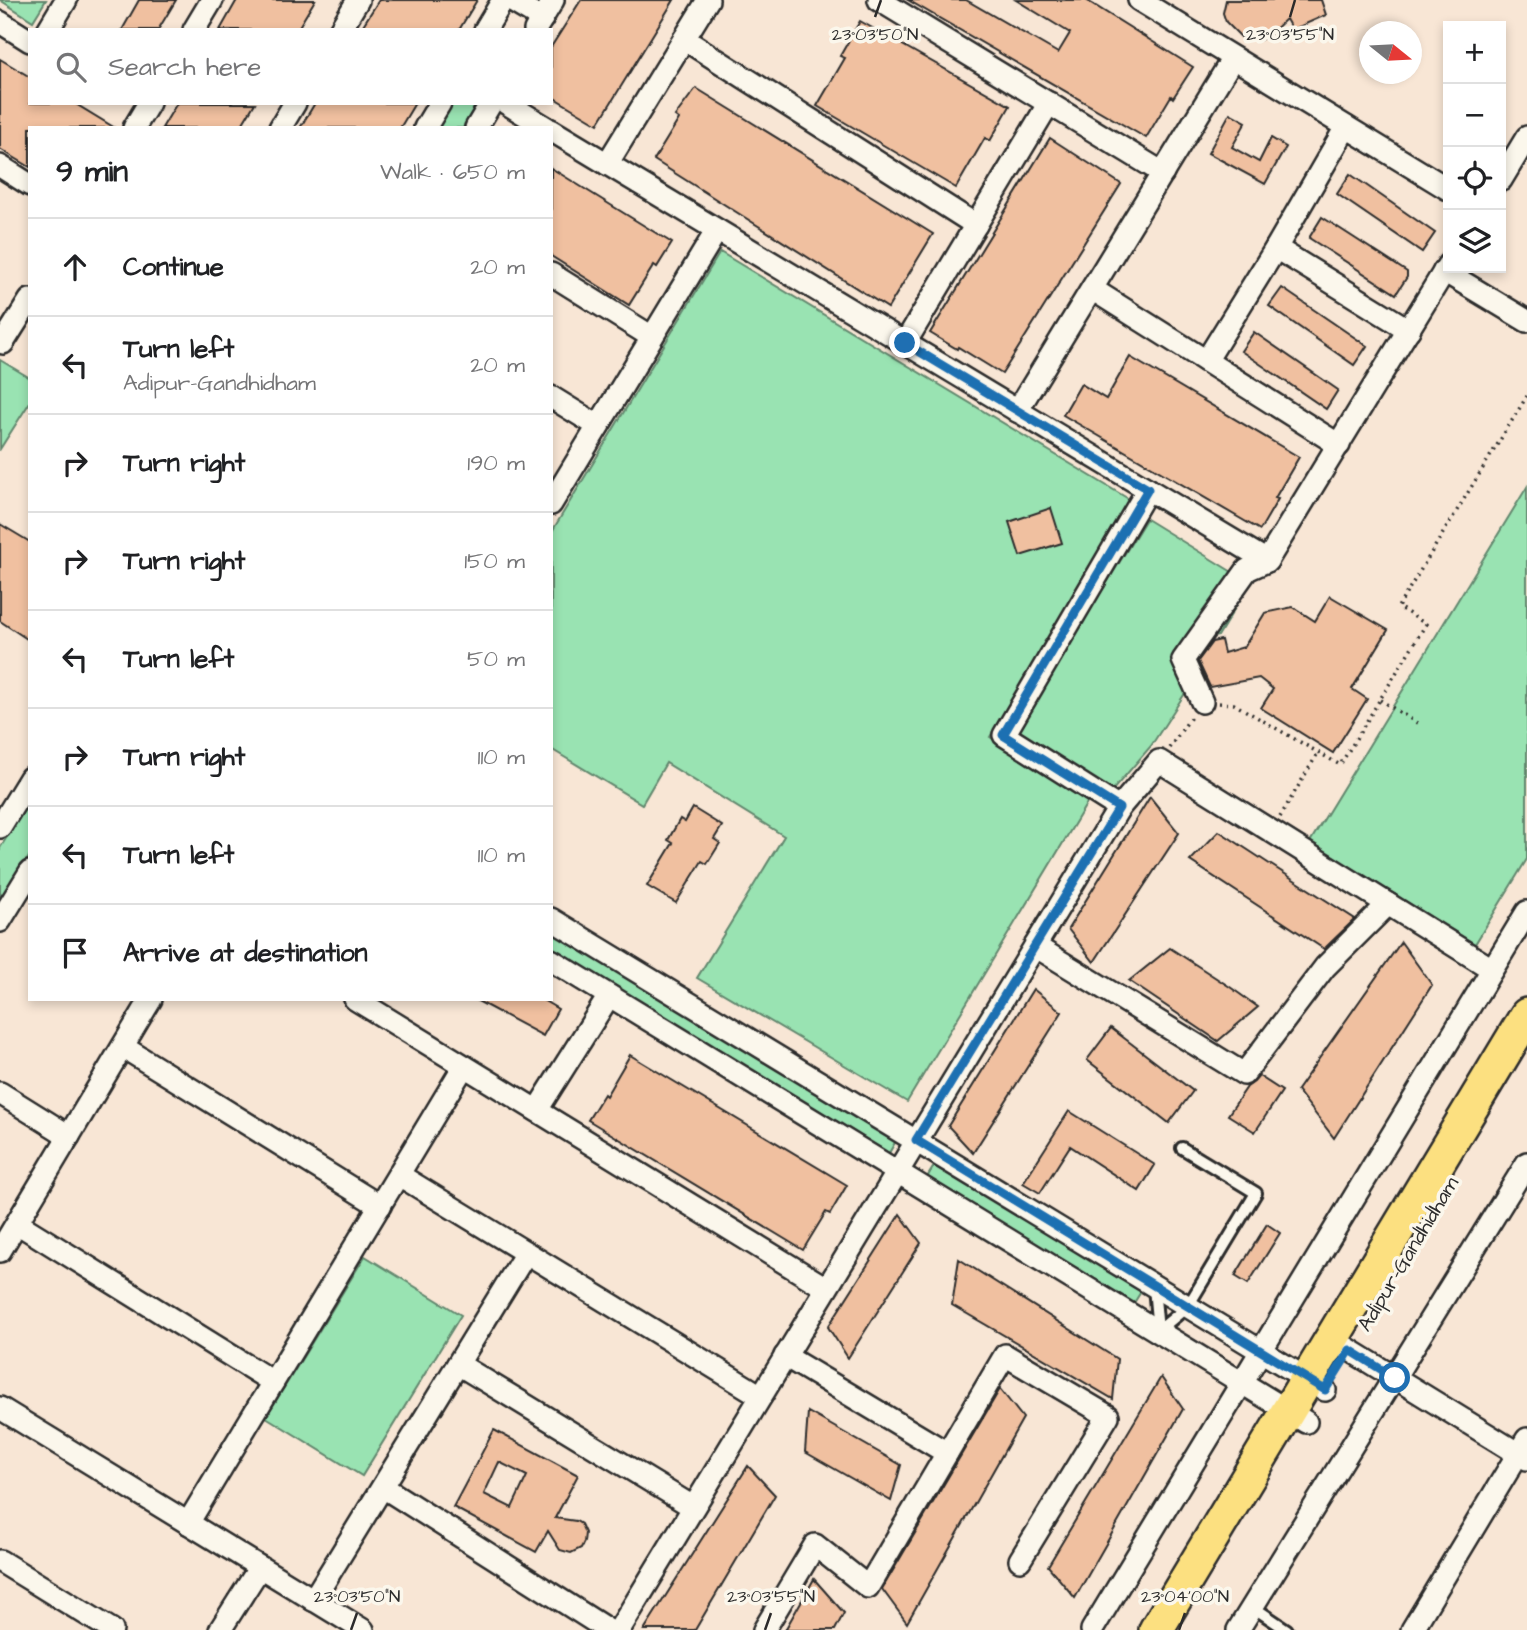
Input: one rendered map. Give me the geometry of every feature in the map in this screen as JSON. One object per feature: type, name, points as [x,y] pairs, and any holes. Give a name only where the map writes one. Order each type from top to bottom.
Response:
[{"type":"main road","points":[[1180,1630],[1297,1417],[1527,1015]]},
{"type":"main road","name":"Adipur-Gandhidham","points":[[1341,1344],[1527,1058]]},
{"type":"main road","points":[[1156,1630],[1297,1417]]},
{"type":"street","points":[[49,28],[66,0]]},
{"type":"street","points":[[195,28],[212,0]]},
{"type":"street","points":[[341,28],[358,0]]},
{"type":"street","points":[[486,28],[503,0]]},
{"type":"street","points":[[510,0],[538,25],[553,0]]},
{"type":"street","points":[[607,164],[708,0]]},
{"type":"street","points":[[1139,0],[1443,186]]},
{"type":"street","points":[[883,1],[1163,173]]},
{"type":"street","points":[[0,22],[28,40]]},
{"type":"street","points":[[684,39],[976,225]]},
{"type":"street","points":[[1017,411],[1233,58]]},
{"type":"street","points":[[905,343],[1049,103]]},
{"type":"street","points":[[281,126],[294,105]]},
{"type":"street","points":[[426,126],[439,105]]},
{"type":"street","points":[[477,126],[490,105]]},
{"type":"street","points":[[509,105],[544,126]]},
{"type":"street","points":[[1206,361],[1346,127]]},
{"type":"street","points":[[553,131],[1267,561]]},
{"type":"street","points":[[1506,172],[1527,137]]},
{"type":"street","points":[[0,166],[28,184]]},
{"type":"street","points":[[553,501],[717,230]]},
{"type":"street","points":[[1276,248],[1409,330]]},
{"type":"street","points":[[1202,702],[1183,660],[1247,570],[1267,561],[1443,273]]},
{"type":"street","points":[[1454,273],[1527,321]]},
{"type":"street","points":[[553,275],[652,337]]},
{"type":"street","points":[[1092,289],[1339,444]]},
{"type":"street","points":[[0,341],[4,343],[23,326],[28,307]]},
{"type":"street","points":[[553,398],[598,426]]},
{"type":"street","points":[[1119,808],[1003,735],[1148,489]]},
{"type":"street","points":[[619,1630],[1119,808],[1159,761],[1492,969]]},
{"type":"street","points":[[0,827],[28,781]]},
{"type":"street","points":[[0,921],[28,875]]},
{"type":"street","points":[[1035,946],[1244,1074],[1325,967],[1388,904]]},
{"type":"street","points":[[1091,1630],[1527,912]]},
{"type":"street","points":[[553,920],[1316,1385]]},
{"type":"street","points":[[553,961],[1297,1417]]},
{"type":"street","points":[[537,1110],[609,996]]},
{"type":"street","points":[[0,1251],[150,1001]]},
{"type":"street","points":[[358,1001],[826,1288]]},
{"type":"street","points":[[122,1047],[380,1206]]},
{"type":"street","points":[[188,1523],[464,1066]]},
{"type":"street","points":[[0,1093],[69,1136]]},
{"type":"street","points":[[1238,1630],[1527,1163]]},
{"type":"street","points":[[398,1175],[761,1396]]},
{"type":"street","points":[[17,1223],[273,1382]]},
{"type":"street","points":[[313,1600],[526,1253]]},
{"type":"street","points":[[1341,1344],[1524,1451],[1412,1630]]},
{"type":"street","points":[[764,1630],[815,1545],[868,1587],[1005,1355],[1108,1416],[1020,1560]]},
{"type":"street","points":[[785,1356],[947,1452]]},
{"type":"street","points":[[458,1364],[693,1507]]},
{"type":"street","points":[[0,1408],[363,1630]]},
{"type":"street","points":[[383,1487],[608,1630]]},
{"type":"street","points":[[0,1561],[112,1630]]},
{"type":"street","points":[[220,1630],[260,1567]]},
{"type":"lane","points":[[1158,1331],[1188,1307],[1256,1193],[1182,1148]]},
{"type":"lane","points":[[1153,1285],[1158,1331]]},
{"type":"lane","points":[[1253,1607],[1287,1630]]},
{"type":"path","points":[[1159,761],[1202,702],[1234,704],[1340,765],[1426,624],[1398,607],[1527,396]]},
{"type":"path","points":[[1380,699],[1417,723]]},
{"type":"path","points":[[1271,831],[1318,753]]},
{"type":"green space","points":[[0,0],[46,0],[33,21]]},
{"type":"green space","points":[[451,105],[477,105],[464,126],[438,126]]},
{"type":"green space","points":[[720,252],[1132,501],[990,737],[1090,798],[907,1102],[697,978],[784,836],[666,763],[642,804],[553,750],[553,530]]},
{"type":"green space","points":[[0,360],[28,377],[28,405],[0,449]]},
{"type":"green space","points":[[1527,487],[1527,859],[1475,944],[1310,842]]},
{"type":"green space","points":[[1146,519],[1250,583],[1218,636],[1188,641],[1193,681],[1151,746],[1112,791],[1014,734]]},
{"type":"green space","points":[[28,803],[28,858],[0,904],[0,848]]},
{"type":"green space","points":[[553,931],[897,1139],[889,1153],[553,949]]},
{"type":"green space","points":[[934,1166],[1142,1290],[1134,1303],[926,1179]]},
{"type":"green space","points":[[365,1256],[461,1315],[362,1476],[266,1417]]},
{"type":"building","points":[[139,0],[176,0],[159,28],[123,28]]},
{"type":"building","points":[[237,0],[315,0],[298,28],[221,28]]},
{"type":"building","points":[[379,0],[477,0],[460,28],[361,28]]},
{"type":"building","points":[[581,0],[674,0],[598,124],[553,97],[553,44]]},
{"type":"building","points":[[908,0],[966,0],[1058,53],[1070,33],[1016,0],[1086,0],[1193,67],[1173,98],[1171,96],[1146,138]]},
{"type":"building","points":[[1226,0],[1321,0],[1326,15],[1292,30],[1286,19],[1269,35],[1260,40],[1252,40],[1241,37],[1226,22],[1223,13]]},
{"type":"building","points":[[860,21],[1010,106],[990,141],[985,138],[956,188],[817,106],[845,58],[840,56]]},
{"type":"building","points":[[0,59],[28,76],[28,105],[77,105],[112,126],[28,126],[28,166],[0,149]]},
{"type":"building","points":[[696,88],[933,234],[888,308],[654,160],[679,119],[675,116]]},
{"type":"building","points":[[176,105],[254,105],[241,126],[163,126]]},
{"type":"building","points":[[314,105],[414,105],[401,126],[301,126]]},
{"type":"building","points":[[1230,113],[1246,122],[1232,147],[1259,162],[1271,138],[1286,147],[1265,184],[1208,153]]},
{"type":"building","points":[[1050,138],[1121,184],[1002,374],[930,333]]},
{"type":"building","points":[[553,169],[672,243],[657,267],[654,265],[629,305],[553,257]]},
{"type":"building","points":[[1350,174],[1435,233],[1422,252],[1337,194]]},
{"type":"building","points":[[1322,217],[1407,272],[1407,277],[1396,294],[1309,238]]},
{"type":"building","points":[[1282,288],[1367,346],[1354,365],[1269,306]]},
{"type":"building","points":[[1254,332],[1338,390],[1326,409],[1241,351]]},
{"type":"building","points":[[1130,357],[1299,457],[1260,530],[1063,415],[1081,384],[1106,399]]},
{"type":"building","points":[[1051,508],[1062,543],[1020,556],[1009,522]]},
{"type":"building","points":[[0,524],[28,541],[28,640],[0,621]]},
{"type":"building","points":[[1330,596],[1388,630],[1352,689],[1367,699],[1333,753],[1261,708],[1273,689],[1259,678],[1210,687],[1198,661],[1212,642],[1221,640],[1224,653],[1244,647],[1265,613],[1293,607],[1315,621]]},
{"type":"building","points":[[1150,797],[1179,833],[1094,962],[1068,929]]},
{"type":"building","points":[[693,808],[722,826],[714,839],[720,843],[707,864],[702,861],[676,903],[647,886],[673,843],[668,840],[680,819],[685,822]]},
{"type":"building","points":[[1219,831],[1355,919],[1324,949],[1190,861]]},
{"type":"building","points":[[1401,942],[1432,985],[1334,1138],[1297,1090]]},
{"type":"building","points":[[1170,948],[1258,1007],[1218,1041],[1129,981]]},
{"type":"building","points":[[1033,989],[1062,1012],[973,1153],[948,1126]]},
{"type":"building","points":[[478,1001],[544,1001],[558,1009],[543,1036]]},
{"type":"building","points":[[1111,1028],[1193,1091],[1169,1123],[1087,1060]]},
{"type":"building","points":[[630,1055],[847,1185],[830,1214],[826,1212],[803,1250],[588,1120]]},
{"type":"building","points":[[1259,1076],[1282,1091],[1255,1132],[1228,1115],[1247,1087]]},
{"type":"building","points":[[1069,1111],[1155,1165],[1139,1191],[1070,1146],[1040,1193],[1023,1183]]},
{"type":"building","points":[[900,1214],[921,1243],[848,1358],[828,1327]]},
{"type":"building","points":[[1267,1224],[1280,1233],[1248,1284],[1235,1276]]},
{"type":"building","points":[[959,1259],[1117,1359],[1113,1399],[952,1305]]},
{"type":"building","points":[[1161,1377],[1183,1409],[1075,1598],[1048,1566]]},
{"type":"building","points":[[1000,1389],[1023,1418],[907,1623],[882,1589]]},
{"type":"building","points":[[808,1412],[901,1465],[891,1501],[805,1452]]},
{"type":"building","points":[[494,1430],[578,1475],[555,1518],[581,1524],[585,1533],[584,1542],[581,1548],[571,1553],[560,1550],[548,1531],[536,1552],[453,1507]],"holes":[[[499,1462],[527,1476],[512,1508],[484,1494]]]},
{"type":"building","points":[[748,1466],[775,1495],[695,1630],[644,1630]]},
{"type":"building","points":[[814,1579],[844,1613],[835,1630],[785,1630]]},
{"type":"route","points":[[905,343],[1148,489],[1003,735],[1119,808],[916,1140],[1325,1390],[1350,1350],[1395,1378]]}]
